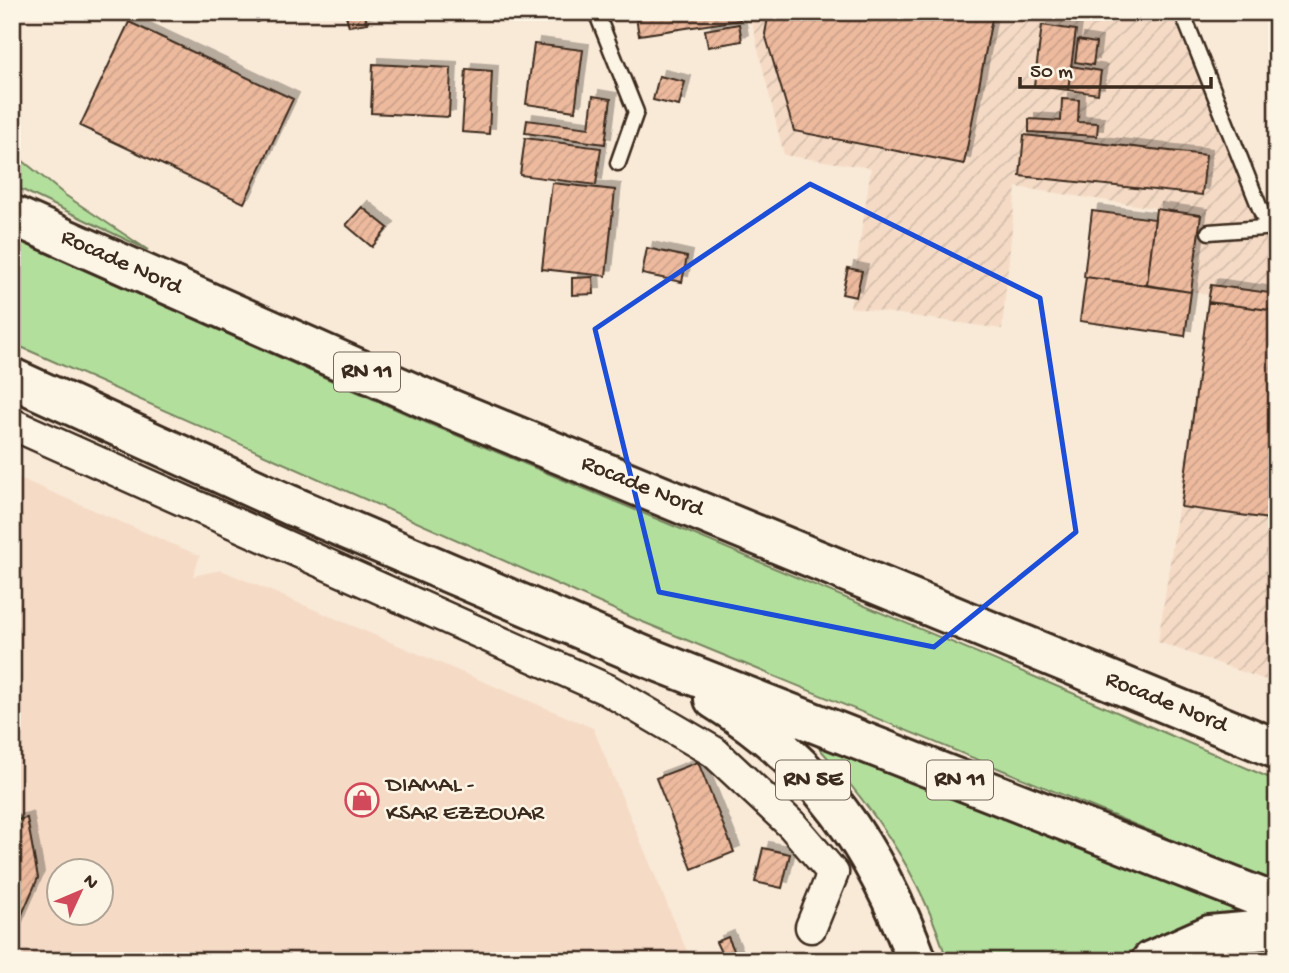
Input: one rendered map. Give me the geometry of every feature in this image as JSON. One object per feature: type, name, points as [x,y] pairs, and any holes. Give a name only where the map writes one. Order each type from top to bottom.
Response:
[{"type":"highway","name":"Rocade Nord","points":[[12,215],[431,401],[1277,749]]},
{"type":"highway","name":"RN 11","points":[[12,378],[290,505],[644,656],[1277,904]]},
{"type":"highway","name":"RN 5E","points":[[644,656],[742,716],[800,764],[853,828],[896,902],[917,961]]},
{"type":"highway","points":[[1153,698],[1277,726]]},
{"type":"highway","points":[[1151,961],[1210,935],[1277,929]]},
{"type":"street","points":[[12,424],[608,690],[714,752],[792,825],[833,873],[811,927]]},
{"type":"lane","points":[[596,12],[636,112],[618,163]]},
{"type":"lane","points":[[1182,12],[1272,226],[1209,232]]},
{"type":"highlighted area","points":[[810,184],[1040,298],[1076,532],[934,647],[659,592],[595,329]]},
{"type":"shaded area","points":[[749,12],[1171,12],[1254,216],[1277,219],[1277,684],[1158,642],[1210,296],[1193,291],[1201,215],[1016,187],[1002,329],[850,307],[871,168],[784,155]]},
{"type":"shaded area","name":"DIAMAL - KSAR EZZOUAR","points":[[12,475],[200,556],[193,576],[221,570],[593,728],[691,961],[12,961]]},
{"type":"green space","points":[[12,152],[65,195],[148,250],[12,185]]},
{"type":"green space","points":[[12,238],[420,420],[1277,781],[1277,883],[638,620],[12,343]]},
{"type":"green space","points":[[809,737],[1252,913],[1194,919],[1149,939],[1118,961],[947,961],[923,899],[892,841],[853,788]]},
{"type":"green space","points":[[1277,939],[1277,961],[1183,961]]},
{"type":"building","points":[[252,12],[277,12],[257,22]]},
{"type":"building","points":[[345,12],[364,12],[367,23],[349,26]]},
{"type":"building","points":[[635,12],[739,12],[740,20],[639,35]]},
{"type":"building","points":[[769,12],[993,13],[964,164],[794,131],[765,34]]},
{"type":"building","points":[[129,22],[293,99],[244,203],[80,126]]},
{"type":"building","points":[[739,24],[742,41],[708,47],[705,30]]},
{"type":"building","points":[[1042,25],[1076,30],[1068,90],[1034,86]]},
{"type":"building","points":[[1078,40],[1096,43],[1093,65],[1075,62]]},
{"type":"building","points":[[534,44],[583,50],[575,111],[526,104]]},
{"type":"building","points":[[373,64],[451,68],[449,117],[371,113]]},
{"type":"building","points":[[1071,66],[1101,71],[1098,94],[1068,90]]},
{"type":"building","points":[[466,69],[492,71],[489,134],[462,132]]},
{"type":"building","points":[[659,76],[685,82],[679,106],[653,100]]},
{"type":"building","points":[[593,96],[611,99],[605,144],[525,133],[527,120],[589,128]]},
{"type":"building","points":[[1062,99],[1079,100],[1078,122],[1098,123],[1097,136],[1029,132],[1029,119],[1061,121]]},
{"type":"building","points":[[1024,135],[1206,155],[1202,195],[1020,176]]},
{"type":"building","points":[[525,138],[601,148],[596,185],[520,175]]},
{"type":"building","points":[[552,183],[615,190],[606,276],[542,269]]},
{"type":"building","points":[[362,207],[388,228],[372,247],[346,225]]},
{"type":"building","points":[[1156,209],[1201,215],[1191,292],[1147,285]]},
{"type":"building","points":[[1092,211],[1155,219],[1147,285],[1084,277]]},
{"type":"building","points":[[647,248],[687,257],[682,282],[642,274]]},
{"type":"building","points":[[848,268],[862,271],[856,297],[842,294]]},
{"type":"building","points":[[593,277],[594,294],[572,295],[572,278]]},
{"type":"building","points":[[1086,277],[1191,292],[1185,336],[1080,321]]},
{"type":"building","points":[[1211,285],[1277,294],[1277,311],[1208,302]]},
{"type":"building","points":[[1208,302],[1277,311],[1277,520],[1181,507]]},
{"type":"building","points":[[698,762],[734,852],[692,869],[656,778]]},
{"type":"building","points":[[27,818],[38,878],[12,937],[12,821]]},
{"type":"building","points":[[763,848],[790,854],[782,888],[755,882]]},
{"type":"building","points":[[728,937],[739,961],[725,961],[716,942]]},
{"type":"place","name":"DIAMAL - KSAR EZZOUAR","points":[[362,800]]}]
